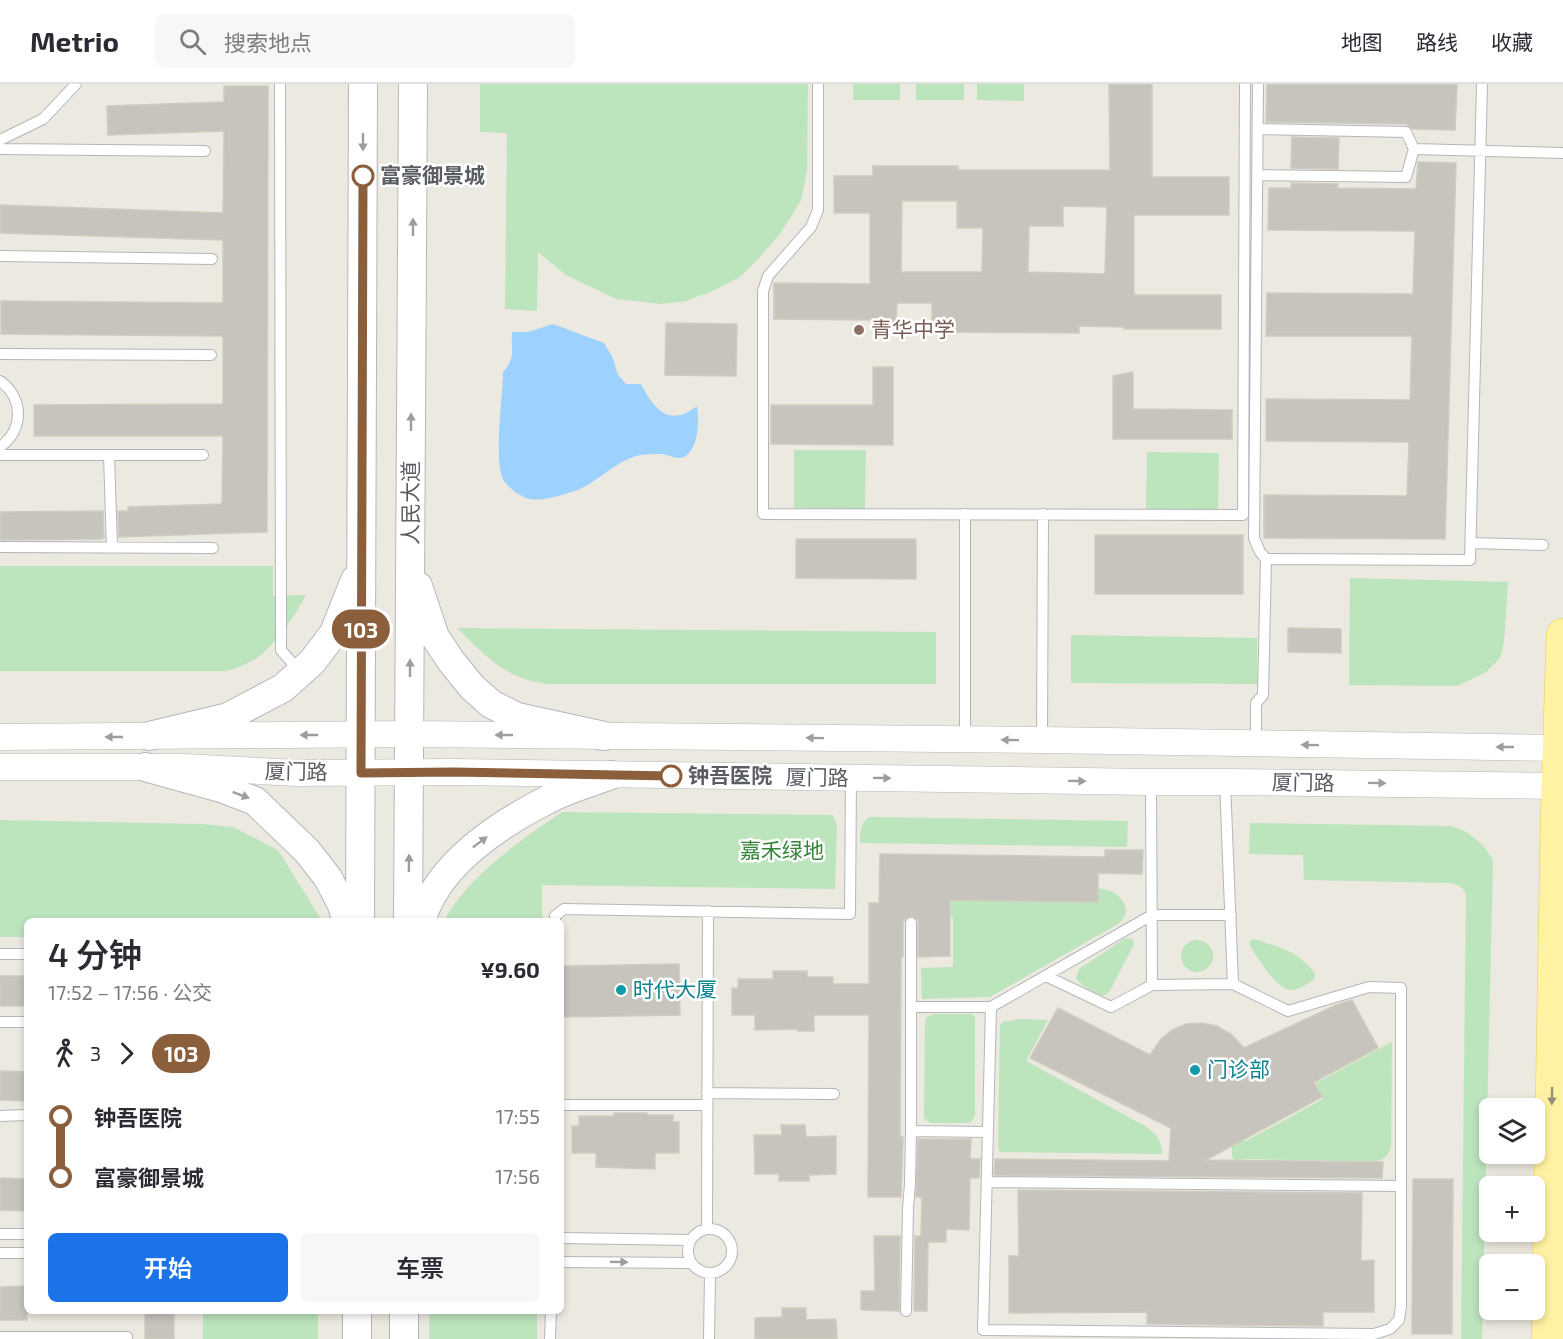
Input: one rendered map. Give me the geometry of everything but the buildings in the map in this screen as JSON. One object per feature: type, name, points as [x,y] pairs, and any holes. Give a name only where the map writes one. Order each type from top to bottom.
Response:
[{"type":"main road","points":[[360,918],[363,84]]},
{"type":"main road","name":"人民大道","points":[[408,918],[414,84]]},
{"type":"main road","points":[[149,736],[228,717],[283,688],[312,662],[334,633],[362,564]]},
{"type":"main road","points":[[410,564],[435,637],[472,687],[491,704],[517,717],[604,736]]},
{"type":"main road","points":[[1548,1339],[1563,635]]},
{"type":"main road","points":[[145,767],[221,788],[255,801],[307,851],[328,878],[346,918]]},
{"type":"main road","points":[[422,918],[425,907],[444,878],[467,852],[507,822],[548,799],[611,775]]},
{"type":"main road","points":[[357,1314],[357,1339]]},
{"type":"main road","points":[[404,1314],[404,1339]]},
{"type":"street","name":"厦门路","points":[[0,737],[409,734],[1561,748]]},
{"type":"street","name":"厦门路","points":[[0,767],[183,767],[297,773],[410,772],[1560,786]]},
{"type":"lane","points":[[0,140],[43,119],[76,84]]},
{"type":"lane","points":[[280,84],[281,650],[300,672]]},
{"type":"lane","points":[[818,84],[818,210],[810,227],[768,276],[763,291],[763,514],[1243,515],[1245,84]]},
{"type":"lane","points":[[1256,744],[1256,703],[1263,695],[1266,559],[1254,538],[1258,84]]},
{"type":"lane","points":[[1266,559],[1470,560],[1482,84]]},
{"type":"lane","points":[[1257,175],[1406,177],[1414,149],[1406,132],[1258,129]]},
{"type":"lane","points":[[0,149],[205,151]]},
{"type":"lane","points":[[1414,149],[1563,153]]},
{"type":"lane","points":[[0,256],[212,259]]},
{"type":"lane","points":[[0,354],[211,355]]},
{"type":"lane","points":[[0,381],[7,385],[15,397],[18,424],[12,436],[0,447]]},
{"type":"lane","points":[[0,454],[203,455]]},
{"type":"lane","points":[[109,455],[112,547]]},
{"type":"lane","points":[[965,514],[965,740]]},
{"type":"lane","points":[[1042,740],[1043,514]]},
{"type":"lane","points":[[1470,543],[1543,545]]},
{"type":"lane","points":[[0,547],[213,548]]},
{"type":"lane","points":[[555,918],[564,909],[850,914],[852,778]]},
{"type":"lane","points":[[1151,782],[1152,985]]},
{"type":"lane","points":[[1226,782],[1233,984]]},
{"type":"lane","points":[[707,1229],[708,911]]},
{"type":"lane","points":[[912,1007],[991,1007],[1152,915],[1231,915]]},
{"type":"lane","points":[[906,1311],[911,1131],[911,923]]},
{"type":"lane","points":[[0,954],[24,954]]},
{"type":"lane","points":[[991,1007],[983,1330],[1013,1335],[1366,1337],[1390,1329],[1399,1320],[1401,1306],[1401,988],[1369,987],[1288,1011],[1233,984],[1152,985],[1111,1007],[1046,976]]},
{"type":"lane","points":[[0,1022],[24,1022]]},
{"type":"lane","points":[[564,1104],[834,1094]]},
{"type":"lane","points":[[0,1116],[24,1115]]},
{"type":"lane","points":[[911,1131],[988,1132]]},
{"type":"lane","points":[[987,1182],[1400,1186]]},
{"type":"lane","points":[[707,1229],[720,1231],[726,1235],[732,1248],[729,1263],[725,1268],[710,1274],[696,1269],[688,1256],[690,1240],[700,1231],[707,1229]]},
{"type":"lane","points":[[0,1234],[24,1234]]},
{"type":"lane","points":[[564,1238],[690,1240]]},
{"type":"lane","points":[[0,1254],[24,1254]]},
{"type":"lane","points":[[564,1262],[691,1263]]},
{"type":"lane","points":[[709,1339],[710,1274]]},
{"type":"lane","points":[[550,1339],[551,1314]]},
{"type":"lane","points":[[0,1337],[127,1337]]},
{"type":"green space","points":[[480,84],[808,84],[807,172],[801,200],[780,234],[740,277],[686,301],[661,304],[616,299],[566,275],[538,252],[537,311],[505,309],[507,133],[480,132]]},
{"type":"green space","points":[[853,84],[900,84],[900,100],[853,100]]},
{"type":"green space","points":[[916,84],[964,84],[964,100],[916,100]]},
{"type":"green space","points":[[977,84],[1024,84],[1024,101],[977,100]]},
{"type":"green space","points":[[794,450],[866,450],[865,509],[794,508]]},
{"type":"green space","points":[[1147,452],[1219,453],[1218,511],[1146,510]]},
{"type":"green space","points":[[0,566],[273,566],[273,596],[306,595],[276,640],[260,656],[226,671],[0,671]]},
{"type":"green space","points":[[1350,578],[1508,582],[1504,642],[1500,658],[1486,672],[1457,686],[1349,685]]},
{"type":"green space","points":[[457,628],[936,632],[936,684],[548,684],[519,677],[497,665]]},
{"type":"green space","points":[[1071,635],[1257,638],[1257,684],[1071,683]]},
{"type":"green space","name":"嘉禾绿地","points":[[562,812],[833,815],[837,826],[835,889],[542,885],[542,918],[446,918],[481,874],[530,834]]},
{"type":"green space","points":[[869,817],[1128,821],[1127,847],[860,843],[861,828]]},
{"type":"green space","points":[[0,820],[201,824],[233,827],[278,850],[320,918],[24,918],[24,937],[0,937]]},
{"type":"green space","points":[[1250,823],[1449,826],[1475,838],[1493,860],[1488,1098],[1479,1098],[1479,1164],[1486,1164],[1486,1176],[1479,1176],[1479,1242],[1484,1242],[1484,1254],[1479,1254],[1479,1320],[1482,1320],[1482,1339],[1461,1339],[1465,892],[1460,886],[1450,883],[1304,880],[1303,855],[1249,854]]},
{"type":"green space","points":[[1098,888],[1113,892],[1124,903],[1125,916],[1118,924],[990,997],[922,999],[921,968],[953,967],[953,917],[927,917],[927,900],[1098,902]]},
{"type":"green space","points":[[1128,938],[1132,939],[1133,946],[1107,994],[1095,993],[1076,979],[1079,969]]},
{"type":"green space","points":[[1255,939],[1296,955],[1315,974],[1314,979],[1293,990],[1281,986],[1269,974],[1251,948],[1249,943]]},
{"type":"green space","points":[[1197,940],[1208,945],[1213,956],[1208,967],[1197,972],[1186,967],[1181,956],[1186,945]]},
{"type":"green space","points":[[933,1014],[972,1014],[975,1017],[975,1116],[971,1122],[930,1123],[924,1118],[925,1022],[926,1018]]},
{"type":"green space","points":[[1021,1019],[1048,1020],[1027,1059],[1028,1062],[1145,1126],[1158,1138],[1162,1154],[999,1152],[1000,1025],[1003,1022]]},
{"type":"green space","points":[[1392,1042],[1391,1147],[1385,1157],[1374,1162],[1234,1160],[1232,1143],[1237,1140],[1246,1141],[1323,1099],[1316,1083]]},
{"type":"green space","points":[[203,1314],[318,1314],[318,1339],[203,1339]]},
{"type":"green space","points":[[429,1314],[537,1314],[537,1339],[429,1339]]},
{"type":"water","points":[[553,324],[604,343],[612,356],[618,375],[626,384],[641,384],[651,401],[663,413],[678,415],[697,406],[696,438],[688,454],[679,458],[663,454],[640,455],[623,461],[580,489],[545,499],[526,498],[508,486],[501,473],[499,446],[503,372],[511,358],[512,332],[528,332]]},
{"type":"bus line","name":"103","points":[[363,176],[361,773],[453,772],[671,776]]},
{"type":"place","name":"富豪御景城","points":[[363,176]]},
{"type":"place","name":"青华中学","points":[[859,330]]},
{"type":"place","name":"钟吾医院","points":[[671,776]]},
{"type":"place","name":"时代大厦","points":[[621,990]]},
{"type":"place","name":"门诊部","points":[[1195,1070]]}]
